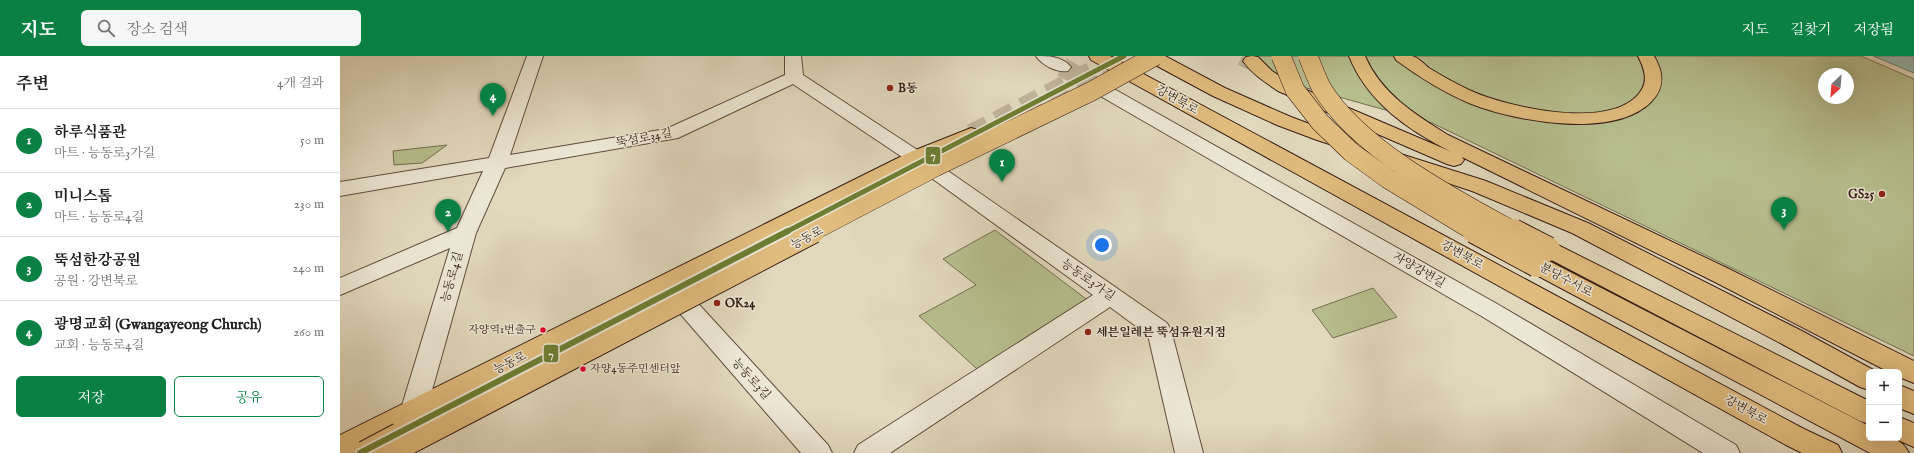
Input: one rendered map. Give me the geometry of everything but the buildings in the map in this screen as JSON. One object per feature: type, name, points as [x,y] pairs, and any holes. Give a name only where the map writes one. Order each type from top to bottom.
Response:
[{"type":"main road","name":"강변북로","points":[[1097,56],[1795,437],[1828,453]]},
{"type":"main road","points":[[365,453],[1130,56]]},
{"type":"main road","points":[[1152,56],[1219,92],[1284,121],[1324,136],[1479,186],[1580,228],[1632,254]]},
{"type":"main road","points":[[388,453],[928,170],[1092,91],[1155,56]]},
{"type":"main road","name":"분당수서로","points":[[1281,56],[1287,75],[1297,94],[1313,114],[1334,137],[1362,160],[1396,184],[1444,213],[1543,257],[1866,412]]},
{"type":"main road","name":"분당수서로","points":[[1308,56],[1315,76],[1326,93],[1350,122],[1371,142],[1434,186],[1543,257],[1895,453]]},
{"type":"main road","points":[[1357,56],[1367,76],[1394,106],[1412,121],[1441,138],[1740,284],[1914,373]]},
{"type":"main road","points":[[1402,56],[1432,78],[1451,88],[1487,103],[1534,115],[1582,119],[1618,114],[1634,108],[1645,100],[1652,89],[1654,77],[1651,64],[1646,56]]},
{"type":"main road","points":[[1252,61],[1266,76],[1284,87],[1448,157],[1793,338],[1866,378]]},
{"type":"main road","points":[[923,164],[962,152],[977,137]]},
{"type":"main road","name":"능동로","points":[[408,453],[685,304],[923,164]]},
{"type":"main road","name":"능동로","points":[[340,448],[923,164]]},
{"type":"main road","points":[[1793,338],[1866,370]]},
{"type":"main road","points":[[1902,385],[1914,391]]},
{"type":"main road","points":[[1902,397],[1914,403]]},
{"type":"main road","points":[[1902,430],[1914,436]]},
{"type":"main road","points":[[1795,437],[1816,453]]},
{"type":"street","name":"능동로4길","points":[[413,412],[465,233],[496,163],[535,56]]},
{"type":"street","points":[[793,56],[794,77],[923,164]]},
{"type":"street","points":[[1044,56],[1050,63],[1060,68]]},
{"type":"street","name":"뚝섬로34길","points":[[340,189],[671,134],[794,77]]},
{"type":"street","name":"자양강변길","points":[[1108,94],[1491,311],[1726,453]]},
{"type":"street","name":"능동로3가길","points":[[923,164],[1159,330],[1189,453]]},
{"type":"street","points":[[340,287],[465,233]]},
{"type":"street","points":[[868,453],[1110,296]]},
{"type":"street","name":"능동로3길","points":[[685,304],[818,453]]},
{"type":"green space","points":[[1244,56],[1861,56],[1914,79],[1914,356],[1432,123],[1303,87]]},
{"type":"green space","points":[[447,145],[422,163],[394,165],[393,151]]},
{"type":"green space","points":[[995,230],[1090,302],[977,369],[919,316],[976,285],[943,259]]},
{"type":"green space","points":[[1373,288],[1397,317],[1333,338],[1312,310]]},
{"type":"water","points":[[1873,56],[1914,56],[1914,73]]},
{"type":"tunnel","points":[[971,134],[1120,56]]},
{"type":"tunnel","points":[[1242,56],[1252,61]]},
{"type":"tunnel","points":[[1062,67],[1108,93]]},
{"type":"transit line","name":"7","points":[[360,453],[1124,56]]},
{"type":"place","name":"B동","points":[[890,88]]},
{"type":"place","name":"광명교회 (Gwangayeong Church)","points":[[493,116]]},
{"type":"place","name":"하루식품관","points":[[1002,182]]},
{"type":"place","name":"GS25","points":[[1882,194]]},
{"type":"place","name":"뚝섬한강공원","points":[[1784,230]]},
{"type":"place","name":"미니스톱","points":[[448,232]]},
{"type":"place","name":"OK24","points":[[717,303]]},
{"type":"place","name":"자양역1번출구","points":[[543,330]]},
{"type":"place","name":"세븐일레븐 뚝섬유원지점","points":[[1088,332]]},
{"type":"place","name":"자양4동주민센터앞","points":[[583,369]]}]
